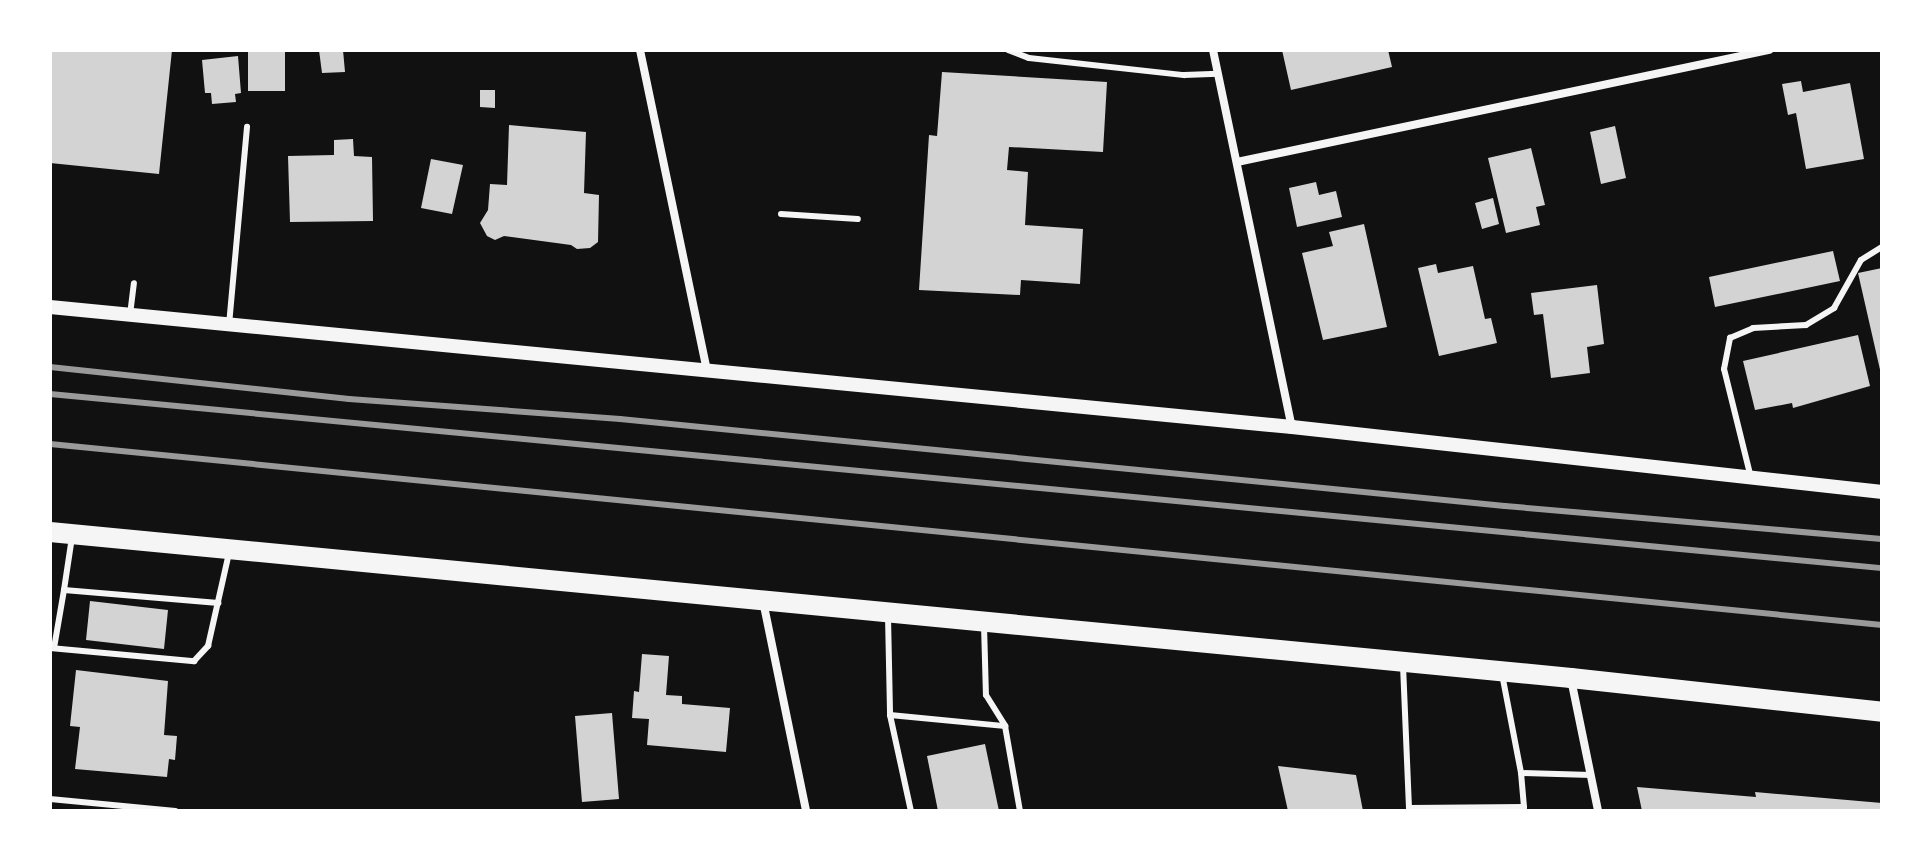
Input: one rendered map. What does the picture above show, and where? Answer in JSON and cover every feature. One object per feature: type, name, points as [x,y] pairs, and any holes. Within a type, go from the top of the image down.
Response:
[{"type":"main road","points":[[50,532],[1502,671],[1882,712]]},
{"type":"street","points":[[640,50],[707,371]]},
{"type":"street","points":[[1213,50],[1292,427]]},
{"type":"street","points":[[1237,162],[1769,50]]},
{"type":"street","points":[[50,307],[1292,427],[1882,492]]},
{"type":"street","points":[[763,600],[806,811]]},
{"type":"street","points":[[1571,678],[1598,811]]},
{"type":"lane","points":[[1008,50],[1029,58],[1184,75],[1218,74]]},
{"type":"lane","points":[[229,325],[247,127]]},
{"type":"lane","points":[[781,214],[858,219]]},
{"type":"lane","points":[[1751,478],[1724,369],[1730,338],[1753,328],[1806,325],[1834,308],[1861,260],[1882,247]]},
{"type":"lane","points":[[130,315],[134,283]]},
{"type":"lane","points":[[72,534],[52,648],[194,661],[208,646],[230,549]]},
{"type":"lane","points":[[64,590],[218,603]]},
{"type":"lane","points":[[888,612],[890,715],[911,811]]},
{"type":"lane","points":[[984,622],[986,695],[1005,726],[1020,811]]},
{"type":"lane","points":[[1403,662],[1409,808],[1524,809],[1521,773],[1502,671]]},
{"type":"lane","points":[[890,715],[1005,726]]},
{"type":"lane","points":[[1521,773],[1591,775]]},
{"type":"lane","points":[[50,799],[175,811]]},
{"type":"building","points":[[50,50],[172,50],[159,174],[50,163]]},
{"type":"building","points":[[248,50],[285,50],[285,91],[248,91]]},
{"type":"building","points":[[319,50],[343,50],[345,72],[322,73]]},
{"type":"building","points":[[1282,50],[1388,50],[1392,67],[1291,90]]},
{"type":"building","points":[[238,56],[241,93],[235,94],[236,102],[212,104],[211,93],[205,93],[202,60]]},
{"type":"building","points":[[942,72],[1107,82],[1103,152],[1009,147],[1007,170],[1028,172],[1025,225],[1083,229],[1080,284],[1021,280],[1020,295],[919,290],[929,135],[937,136]]},
{"type":"building","points":[[1801,81],[1803,92],[1850,83],[1864,159],[1806,169],[1796,113],[1788,115],[1782,84]]},
{"type":"building","points":[[480,90],[495,90],[495,108],[480,107]]},
{"type":"building","points":[[509,125],[586,132],[584,193],[599,195],[598,242],[590,248],[577,249],[571,245],[504,236],[495,240],[487,236],[480,223],[488,210],[490,184],[507,185]]},
{"type":"building","points":[[1615,126],[1626,178],[1601,184],[1590,132]]},
{"type":"building","points":[[353,139],[354,156],[372,157],[373,221],[290,222],[288,156],[334,155],[334,140]]},
{"type":"building","points":[[1531,148],[1545,205],[1536,207],[1540,225],[1506,233],[1488,158]]},
{"type":"building","points":[[431,159],[463,165],[452,214],[421,208]]},
{"type":"building","points":[[1316,182],[1319,195],[1336,191],[1342,217],[1297,227],[1289,188]]},
{"type":"building","points":[[1493,198],[1499,224],[1482,229],[1475,203]]},
{"type":"building","points":[[1364,224],[1387,327],[1323,340],[1302,253],[1333,246],[1329,232]]},
{"type":"building","points":[[1833,251],[1840,281],[1715,307],[1709,277]]},
{"type":"building","points":[[1436,264],[1438,273],[1473,266],[1485,319],[1491,318],[1497,343],[1439,356],[1418,268]]},
{"type":"building","points":[[1882,268],[1882,374],[1881,374],[1858,273]]},
{"type":"building","points":[[1597,285],[1604,344],[1587,347],[1590,373],[1551,378],[1543,314],[1534,315],[1531,293]]},
{"type":"building","points":[[1858,335],[1870,386],[1793,408],[1792,403],[1755,410],[1743,361]]},
{"type":"building","points":[[90,601],[168,610],[164,649],[86,640]]},
{"type":"building","points":[[642,654],[669,656],[666,695],[682,696],[682,704],[730,708],[726,752],[647,745],[649,719],[632,718],[634,691],[639,692]]},
{"type":"building","points":[[76,670],[168,681],[164,735],[177,736],[175,760],[169,759],[167,777],[75,769],[80,727],[70,726]]},
{"type":"building","points":[[612,713],[619,799],[582,802],[575,716]]},
{"type":"building","points":[[985,744],[999,811],[938,811],[927,756]]},
{"type":"building","points":[[1278,766],[1356,775],[1363,811],[1288,811]]},
{"type":"building","points":[[1637,787],[1756,797],[1755,792],[1882,803],[1882,811],[1642,811]]},
{"type":"railway","points":[[50,367],[349,399],[620,419],[1505,506],[1882,539]]},
{"type":"railway","points":[[50,394],[1882,568]]},
{"type":"railway","points":[[50,444],[1882,625]]}]
